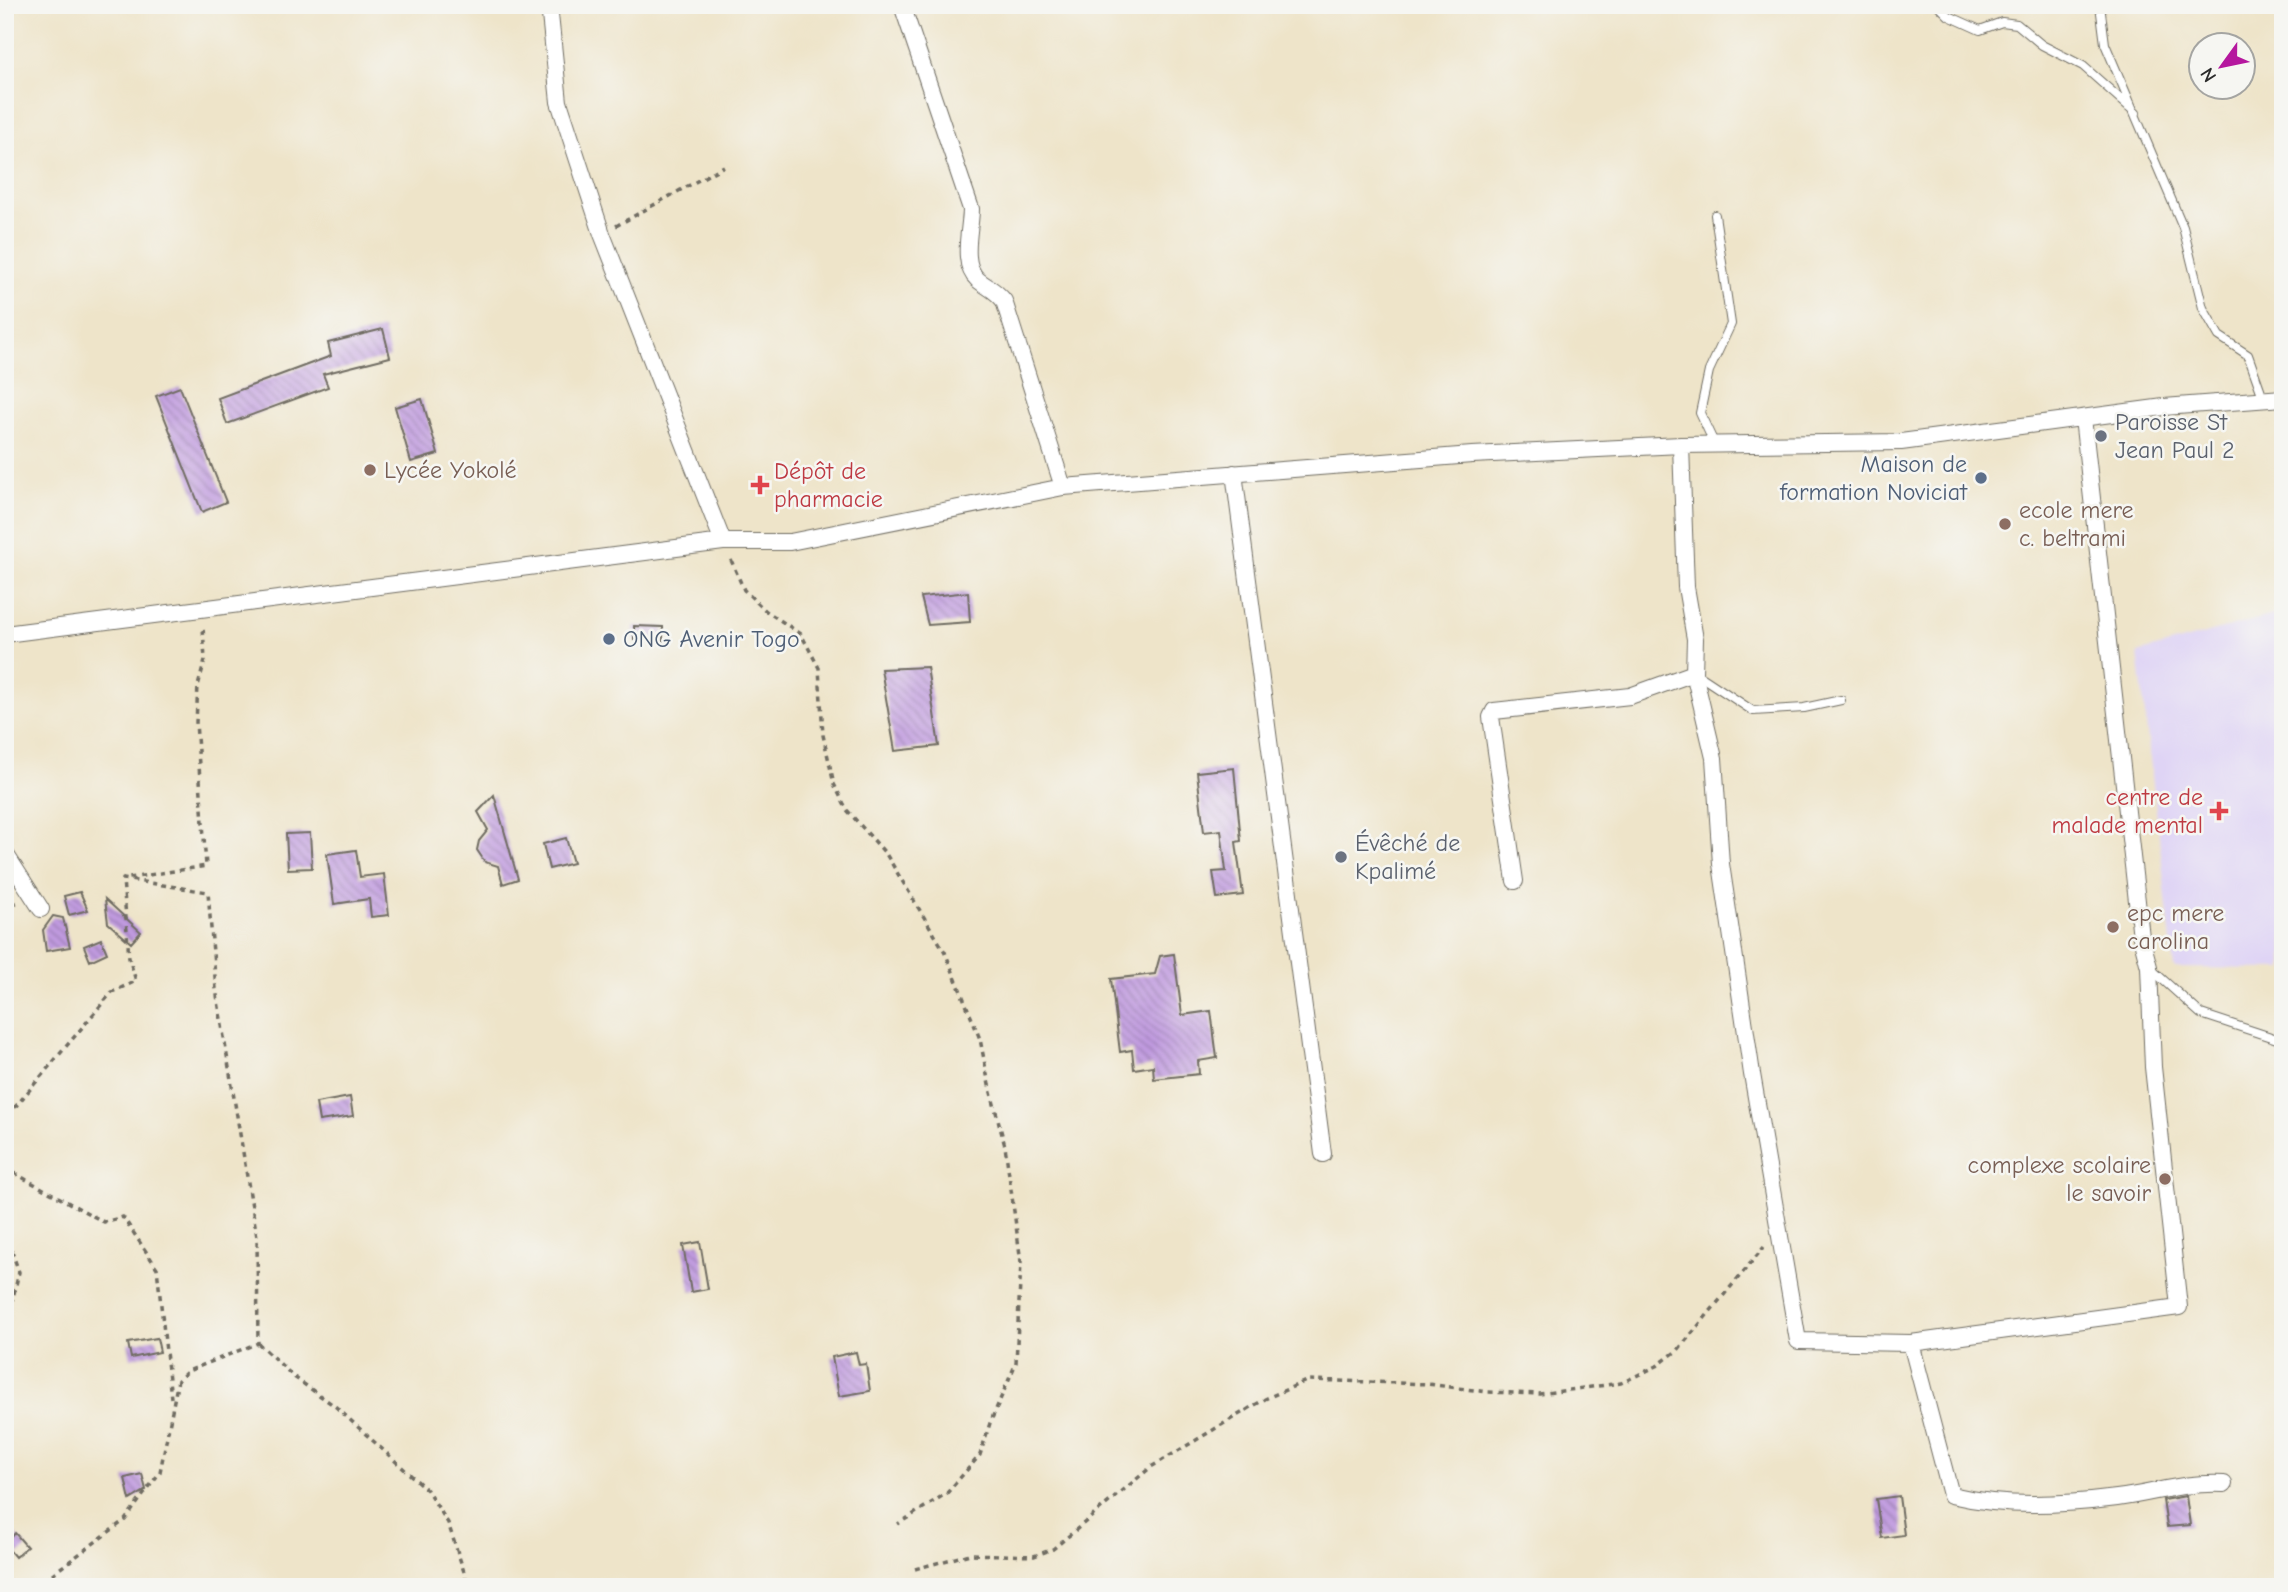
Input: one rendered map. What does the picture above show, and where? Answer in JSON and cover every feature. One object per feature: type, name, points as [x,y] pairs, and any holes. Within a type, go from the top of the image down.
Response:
[{"type":"street","points":[[549,5],[559,102],[602,234],[723,542]]},
{"type":"street","points":[[904,6],[971,209],[968,251],[972,272],[995,289],[1004,301],[1063,487]]},
{"type":"street","points":[[5,634],[202,611],[723,542],[790,542],[1063,487],[1472,455],[1681,445],[1901,442],[2082,418],[2283,398]]},
{"type":"street","points":[[1681,445],[1686,587],[1695,639],[1694,673],[1714,758],[1724,891],[1798,1341],[1911,1343],[2179,1307],[2153,1067],[2149,967],[2141,937],[2082,418]]},
{"type":"street","points":[[1234,473],[1323,1154]]},
{"type":"street","points":[[1515,881],[1491,717],[1494,711],[1500,708],[1630,696],[1694,673]]},
{"type":"street","points":[[5,853],[41,909]]},
{"type":"street","points":[[1911,1343],[1951,1495],[1977,1502],[2035,1505],[2119,1498],[2189,1482],[2224,1483]]},
{"type":"lane","points":[[1938,5],[1950,16],[1980,30],[2001,22],[2017,24],[2042,46],[2083,66],[2138,115]]},
{"type":"lane","points":[[2100,5],[2105,44],[2138,115],[2183,227],[2203,308],[2219,336],[2248,355],[2264,400]]},
{"type":"lane","points":[[1714,215],[1731,324],[1709,371],[1700,413],[1715,445]]},
{"type":"lane","points":[[1694,673],[1753,711],[1804,708],[1841,700]]},
{"type":"lane","points":[[2149,967],[2201,1014],[2283,1041]]},
{"type":"path","points":[[602,234],[724,166]]},
{"type":"path","points":[[723,542],[744,590],[766,611],[801,634],[819,668],[823,735],[834,784],[847,810],[886,854],[945,952],[980,1039],[1005,1146],[1021,1262],[1016,1363],[990,1423],[980,1455],[947,1493],[898,1524]]},
{"type":"path","points":[[123,879],[206,866],[196,760],[198,686],[205,660],[202,611]]},
{"type":"path","points":[[5,1112],[16,1106],[112,992],[136,981],[129,958],[123,879]]},
{"type":"path","points":[[123,879],[208,892],[216,989],[257,1237],[258,1342],[293,1377],[335,1407],[427,1490],[448,1523],[469,1587]]},
{"type":"path","points":[[5,1168],[104,1222],[124,1217],[158,1268],[172,1400]]},
{"type":"path","points":[[5,1189],[14,1173]]},
{"type":"path","points":[[5,1232],[19,1272],[5,1332]]},
{"type":"path","points":[[915,1569],[970,1554],[1034,1556],[1053,1549],[1151,1467],[1265,1399],[1308,1380],[1428,1384],[1488,1392],[1539,1394],[1621,1383],[1657,1366],[1678,1350],[1764,1247],[1765,1235]]},
{"type":"path","points":[[5,1586],[25,1586],[43,1581],[125,1520],[160,1472],[178,1380],[188,1371],[258,1342]]},
{"type":"shaded area","name":"centre de malade mental","points":[[2283,612],[2283,969],[2174,968],[2138,653]]},
{"type":"building","points":[[383,329],[390,357],[323,374],[328,387],[227,424],[218,398],[331,356],[328,343]]},
{"type":"building","points":[[180,387],[226,502],[202,512],[156,396]]},
{"type":"building","points":[[422,399],[438,454],[411,462],[395,407]]},
{"type":"building","points":[[968,592],[970,622],[928,625],[921,597]]},
{"type":"building","points":[[634,626],[663,627],[663,642],[634,640]]},
{"type":"building","points":[[927,667],[939,746],[895,751],[881,669]]},
{"type":"building","points":[[1234,768],[1241,841],[1236,842],[1243,895],[1217,898],[1213,872],[1226,871],[1221,830],[1204,832],[1197,772]]},
{"type":"building","points":[[494,795],[518,879],[503,884],[498,866],[485,862],[477,850],[479,841],[488,830],[478,812]]},
{"type":"building","points":[[310,833],[312,868],[288,869],[286,834]]},
{"type":"building","points":[[566,838],[573,863],[549,869],[543,844]]},
{"type":"building","points":[[356,850],[360,877],[384,874],[389,915],[371,917],[369,899],[334,904],[327,854]]},
{"type":"building","points":[[80,892],[88,910],[69,915],[64,896]]},
{"type":"building","points":[[105,899],[141,932],[131,943],[108,923]]},
{"type":"building","points":[[53,916],[63,918],[70,947],[46,951],[43,930]]},
{"type":"building","points":[[101,939],[107,953],[90,961],[84,946]]},
{"type":"building","points":[[1174,954],[1182,1015],[1211,1011],[1217,1058],[1198,1061],[1199,1074],[1154,1079],[1153,1066],[1134,1069],[1132,1050],[1120,1052],[1111,979],[1155,974],[1160,956]]},
{"type":"building","points":[[350,1097],[353,1116],[319,1121],[316,1103]]},
{"type":"building","points":[[700,1242],[708,1289],[691,1292],[683,1245]]},
{"type":"building","points":[[157,1338],[160,1352],[131,1358],[128,1343]]},
{"type":"building","points":[[856,1352],[859,1365],[866,1364],[870,1391],[839,1396],[832,1357]]},
{"type":"building","points":[[142,1474],[146,1490],[130,1500],[125,1478]]},
{"type":"building","points":[[1899,1496],[1904,1535],[1882,1538],[1876,1499]]},
{"type":"building","points":[[2186,1496],[2190,1525],[2167,1527],[2163,1500]]},
{"type":"building","points":[[15,1533],[27,1547],[15,1557],[5,1545]]},
{"type":"place","name":"Paroisse St Jean Paul 2","points":[[2101,436]]},
{"type":"place","name":"Lycée Yokolé","points":[[370,470]]},
{"type":"place","name":"Maison de formation Noviciat","points":[[1981,478]]},
{"type":"place","name":"Dépôt de pharmacie","points":[[760,485]]},
{"type":"place","name":"ecole mere c. beltrami","points":[[2005,524]]},
{"type":"place","name":"ONG Avenir Togo","points":[[609,639]]},
{"type":"place","name":"centre de malade mental","points":[[2219,811]]},
{"type":"place","name":"Évêché de Kpalimé","points":[[1341,857]]},
{"type":"place","name":"epc mere carolina","points":[[2113,927]]},
{"type":"place","name":"complexe scolaire le savoir","points":[[2165,1179]]}]
